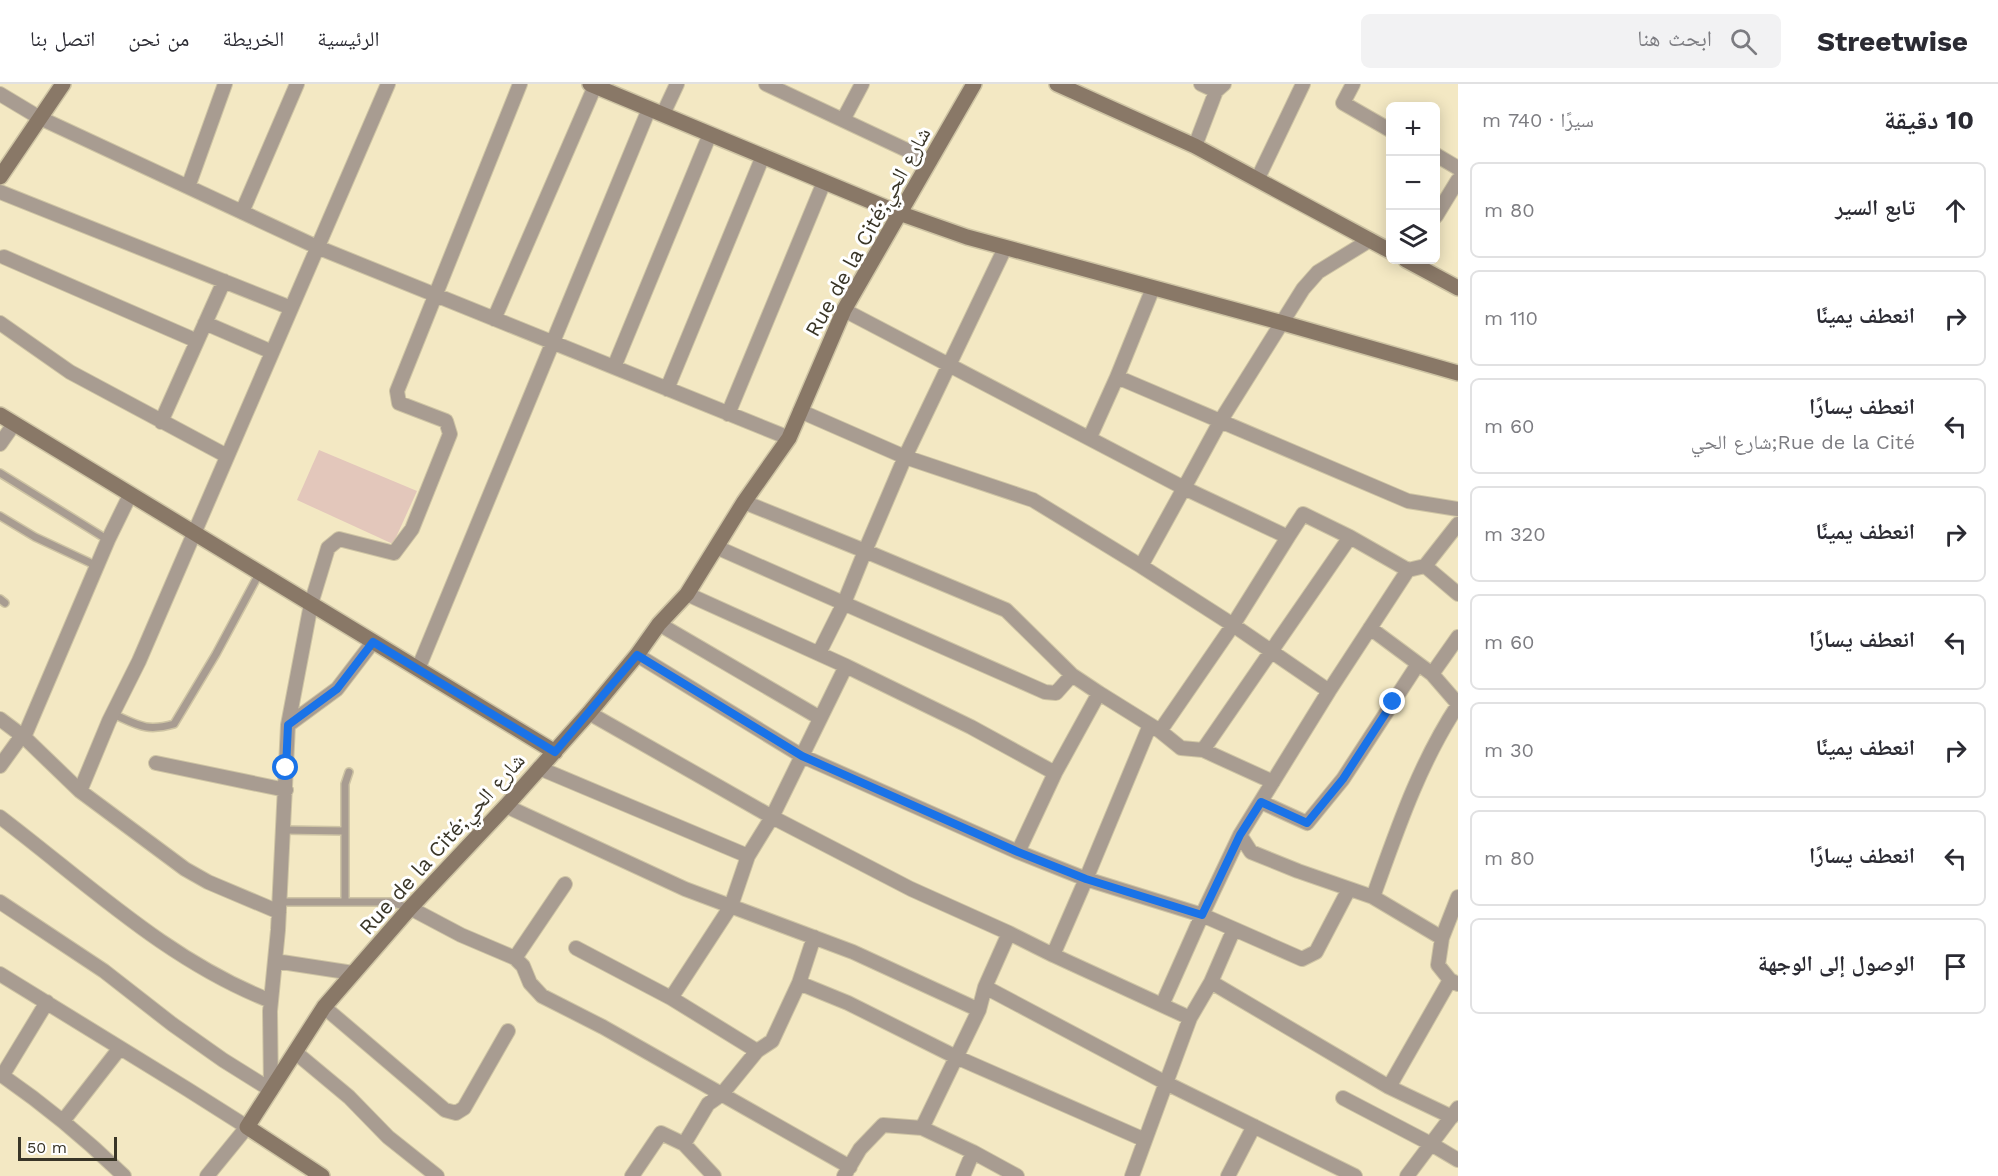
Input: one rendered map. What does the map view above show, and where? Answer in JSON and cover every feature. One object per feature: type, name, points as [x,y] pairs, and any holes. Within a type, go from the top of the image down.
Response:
[{"type":"street","points":[[0,177],[63,84]]},
{"type":"street","points":[[188,187],[225,84]]},
{"type":"street","points":[[242,212],[297,84]]},
{"type":"street","points":[[80,791],[139,661],[388,84]]},
{"type":"street","points":[[271,1090],[271,1001],[284,830],[288,725],[310,604],[328,548],[339,539],[394,553],[412,529],[450,434],[446,421],[399,403],[397,391],[520,84]]},
{"type":"street","points":[[418,669],[554,344],[656,112],[677,84]]},
{"type":"street","points":[[766,84],[930,161]]},
{"type":"street","points":[[843,120],[862,84]]},
{"type":"street","name":"Rue de la Cité;شارع الحي","points":[[247,1128],[324,1007],[410,908],[590,713],[659,624],[687,594],[744,502],[789,438],[844,310],[974,84]]},
{"type":"street","points":[[1057,84],[1195,146],[1386,249]]},
{"type":"street","points":[[1195,146],[1220,87],[1201,84]]},
{"type":"street","points":[[1257,178],[1303,84]]},
{"type":"street","points":[[1353,84],[1343,103],[1386,128]]},
{"type":"street","points":[[494,319],[593,85],[899,213],[967,237],[1458,373]]},
{"type":"street","points":[[0,94],[40,118],[317,248],[789,438]]},
{"type":"street","points":[[614,368],[710,134]]},
{"type":"street","points":[[667,389],[763,156]]},
{"type":"street","points":[[1440,158],[1458,168]]},
{"type":"street","points":[[1440,210],[1458,180]]},
{"type":"street","points":[[728,414],[824,182]]},
{"type":"street","points":[[0,192],[291,308]]},
{"type":"street","points":[[1142,566],[1221,420],[1303,290],[1318,272],[1370,240]]},
{"type":"street","points":[[819,653],[844,603],[905,457],[1005,248]]},
{"type":"street","points":[[4,257],[197,341]]},
{"type":"street","points":[[1414,264],[1458,288]]},
{"type":"street","points":[[161,422],[224,281]]},
{"type":"street","points":[[1090,437],[1153,288]]},
{"type":"street","points":[[844,310],[1184,488],[1288,537]]},
{"type":"street","points":[[0,323],[70,372],[227,456]]},
{"type":"street","points":[[205,323],[272,352]]},
{"type":"street","points":[[1117,377],[1408,501],[1458,509]]},
{"type":"street","points":[[801,411],[905,457],[1033,500],[1233,624],[1329,692]]},
{"type":"street","points":[[0,416],[555,752]]},
{"type":"street","points":[[0,444],[14,424]]},
{"type":"street","points":[[0,766],[18,741],[24,737],[108,540],[130,495]]},
{"type":"street","points":[[744,502],[1006,610],[1072,675],[1155,728],[1181,748],[1203,750],[1273,782]]},
{"type":"street","points":[[1053,955],[1155,728],[1233,624],[1303,514],[1350,537],[1408,570],[1425,566],[1458,524]]},
{"type":"street","points":[[1203,750],[1350,537]]},
{"type":"street","points":[[716,546],[1045,692],[1056,693],[1072,675]]},
{"type":"street","points":[[1425,566],[1458,594]]},
{"type":"street","points":[[1162,1005],[1240,835],[1408,570]]},
{"type":"street","points":[[687,594],[846,666],[971,727],[1054,773]]},
{"type":"street","points":[[659,624],[820,718]]},
{"type":"street","points":[[1370,628],[1432,674],[1458,704],[1437,738],[1400,822],[1373,897]]},
{"type":"street","points":[[1432,674],[1458,637]]},
{"type":"street","points":[[288,725],[337,689],[373,642]]},
{"type":"street","points":[[637,655],[802,756],[1018,852],[1086,879],[1202,915],[1302,959],[1316,952],[1349,889]]},
{"type":"street","points":[[1261,802],[1307,823],[1343,779],[1418,664]]},
{"type":"street","points":[[671,998],[731,906],[748,856],[772,817],[846,666]]},
{"type":"street","points":[[1018,852],[1054,773],[1099,693]]},
{"type":"street","points":[[590,713],[772,817],[911,889],[1190,1018]]},
{"type":"street","points":[[0,719],[24,737],[80,791],[185,869],[208,882],[279,907]]},
{"type":"street","points":[[156,763],[286,790]]},
{"type":"street","points":[[538,768],[748,856]]},
{"type":"street","points":[[506,806],[685,889],[853,952],[979,1010]]},
{"type":"street","points":[[0,817],[118,910],[180,954],[242,990],[271,1001]]},
{"type":"street","points":[[1240,835],[1251,852],[1373,897],[1442,938]]},
{"type":"street","points":[[515,958],[565,884]]},
{"type":"street","points":[[1389,1087],[1454,982],[1438,965],[1442,938],[1458,897]]},
{"type":"street","points":[[0,902],[104,971],[172,1024],[271,1090]]},
{"type":"street","points":[[410,908],[461,935],[515,958],[523,966],[530,983],[542,996],[603,1027],[722,1094],[847,1172],[860,1149],[883,1125],[922,1128],[1017,1176]]},
{"type":"street","points":[[1132,1176],[1190,1018],[1211,982],[1234,929]]},
{"type":"street","points":[[922,1128],[979,1010],[985,987],[1009,933]]},
{"type":"street","points":[[684,1144],[708,1104],[722,1094],[757,1051],[772,1041],[799,984],[814,937]]},
{"type":"street","points":[[576,948],[671,998],[757,1051]]},
{"type":"street","points":[[275,961],[353,973]]},
{"type":"street","points":[[0,974],[322,1176]]},
{"type":"street","points":[[1211,982],[1389,1087],[1455,1112],[1407,1176]]},
{"type":"street","points":[[799,984],[848,1003],[956,1057],[1145,1140]]},
{"type":"street","points":[[985,987],[1166,1083],[1355,1176]]},
{"type":"street","points":[[47,1002],[1,1075],[63,1120],[96,1148],[121,1175]]},
{"type":"street","points":[[324,1007],[445,1110],[456,1113],[464,1108],[508,1031]]},
{"type":"street","points":[[63,1120],[120,1048]]},
{"type":"street","points":[[295,1052],[349,1097],[388,1137],[437,1176]]},
{"type":"street","points":[[1343,1098],[1431,1144],[1458,1161]]},
{"type":"street","points":[[1228,1176],[1254,1126]]},
{"type":"street","points":[[207,1176],[247,1128]]},
{"type":"street","points":[[632,1176],[661,1134],[684,1144],[714,1176]]},
{"type":"street","points":[[963,1176],[973,1152]]},
{"type":"lane","points":[[0,473],[108,540]]},
{"type":"lane","points":[[0,516],[35,537],[97,566]]},
{"type":"lane","points":[[113,714],[142,727],[156,729],[174,724],[192,696],[259,574]]},
{"type":"lane","points":[[345,902],[345,784],[349,772]]},
{"type":"lane","points":[[284,830],[345,831]]},
{"type":"lane","points":[[279,907],[345,902],[390,902],[410,908]]},
{"type":"shaded area","points":[[319,450],[417,491],[393,544],[297,500]]},
{"type":"route","points":[[286,768],[288,725],[337,689],[373,642],[555,752],[637,655],[802,756],[1018,852],[1086,879],[1202,915],[1240,835],[1261,802],[1307,823],[1343,779],[1393,702]]}]
